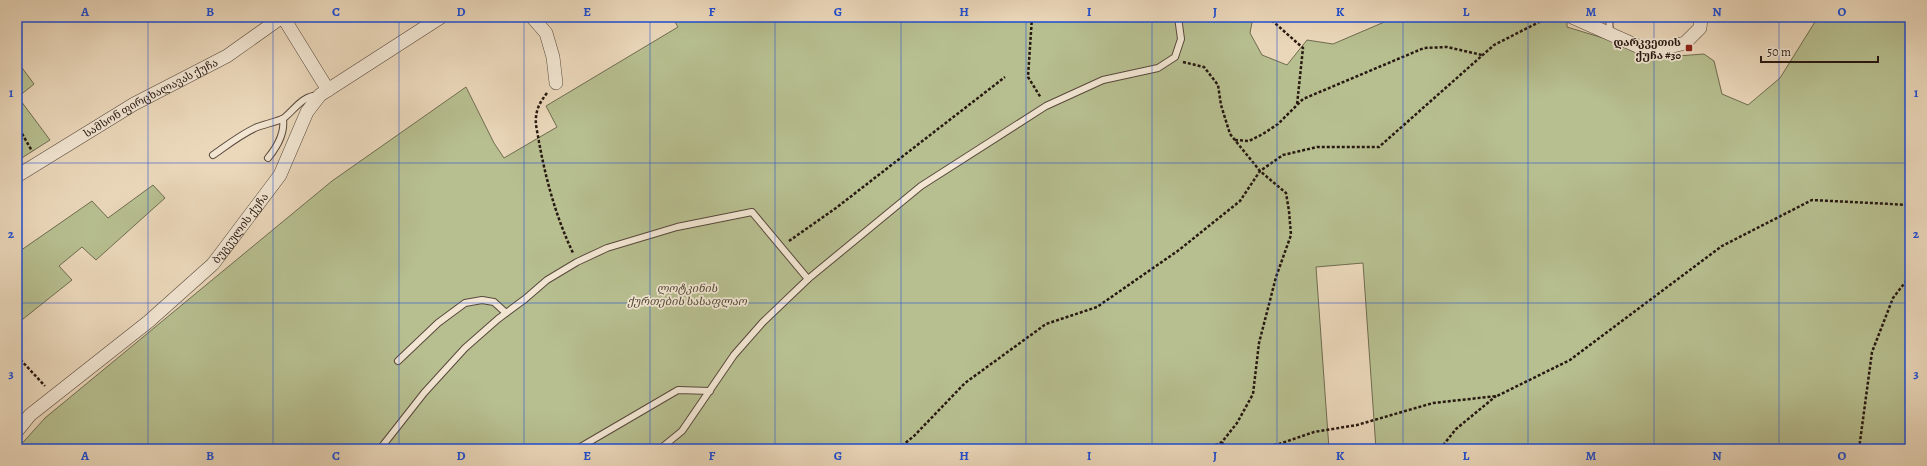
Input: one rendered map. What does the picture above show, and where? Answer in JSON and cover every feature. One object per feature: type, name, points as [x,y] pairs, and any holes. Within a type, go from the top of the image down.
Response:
[{"type":"street","points":[[282,17],[324,93],[441,17]]},
{"type":"street","name":"სამსონ ფირცხალავას ქუჩა","points":[[17,176],[134,104],[227,56],[282,17]]},
{"type":"street","points":[[532,17],[546,34],[553,58],[556,83]]},
{"type":"street","points":[[1572,17],[1644,49],[1665,48],[1685,43],[1700,23]]},
{"type":"street","name":"ბუგეულის ქუჩა","points":[[17,431],[30,415],[55,397],[148,322],[213,264],[280,175],[307,112],[324,93]]},
{"type":"lane","points":[[660,449],[682,430],[734,355],[763,322],[808,279],[921,186],[1046,106],[1103,80],[1158,68],[1175,57],[1181,39],[1178,17]]},
{"type":"lane","points":[[1609,17],[1610,34]]},
{"type":"lane","points":[[213,155],[253,129],[269,122],[283,119],[303,100],[311,96],[324,93]]},
{"type":"lane","points":[[268,158],[282,133],[283,119]]},
{"type":"lane","points":[[380,449],[424,393],[465,348],[547,280],[577,262],[607,248],[678,227],[752,212],[808,279]]},
{"type":"lane","points":[[398,361],[438,324],[465,303],[482,300],[494,302],[506,313]]},
{"type":"lane","points":[[577,449],[678,390],[710,391]]},
{"type":"path","points":[[1032,17],[1028,77],[1046,106]]},
{"type":"path","points":[[1268,17],[1303,48],[1297,105]]},
{"type":"path","points":[[898,449],[914,436],[965,384],[1046,324],[1097,306],[1179,250],[1240,201],[1260,171],[1283,155],[1317,147],[1379,147],[1494,45],[1548,17]]},
{"type":"path","points":[[1235,140],[1249,141],[1263,134],[1278,124],[1303,99],[1424,48],[1447,47],[1482,56]]},
{"type":"path","points":[[1167,62],[1181,62],[1204,67],[1218,85],[1221,105],[1230,134],[1260,171],[1286,193],[1289,211],[1291,235],[1276,277],[1259,343],[1253,394],[1237,423],[1222,442],[1206,449]]},
{"type":"path","points":[[781,247],[836,208],[1005,76]]},
{"type":"path","points":[[556,83],[539,103],[536,118],[542,155],[553,204],[561,228],[577,262]]},
{"type":"path","points":[[17,125],[38,162]]},
{"type":"path","points":[[1440,449],[1456,429],[1497,396],[1570,360],[1722,246],[1812,200],[1910,205]]},
{"type":"path","points":[[1858,449],[1872,352],[1893,298],[1910,276]]},
{"type":"path","points":[[17,356],[55,397]]},
{"type":"path","points":[[1254,449],[1279,444],[1314,432],[1357,425],[1433,403],[1497,396]]},
{"type":"path","points":[[1222,442],[1225,449]]},
{"type":"green space","name":"ლოტკინის ქურთების სასაფლაო","points":[[672,17],[1253,17],[1250,33],[1262,55],[1287,65],[1307,40],[1333,44],[1396,17],[1567,17],[1567,27],[1665,57],[1704,54],[1714,61],[1722,94],[1748,105],[1780,78],[1818,17],[1910,17],[1910,449],[1376,449],[1363,263],[1316,267],[1329,449],[17,449],[45,418],[332,181],[466,87],[494,143],[504,158],[557,127],[546,106],[678,27]]},
{"type":"green space","points":[[17,61],[34,84],[18,97],[50,140],[17,161]]},
{"type":"green space","points":[[153,185],[165,198],[96,260],[82,247],[59,266],[72,280],[18,323],[17,253],[92,201],[108,218]]},
{"type":"place","name":"დარკვეთის ქუჩა #30","points":[[1689,48]]}]
